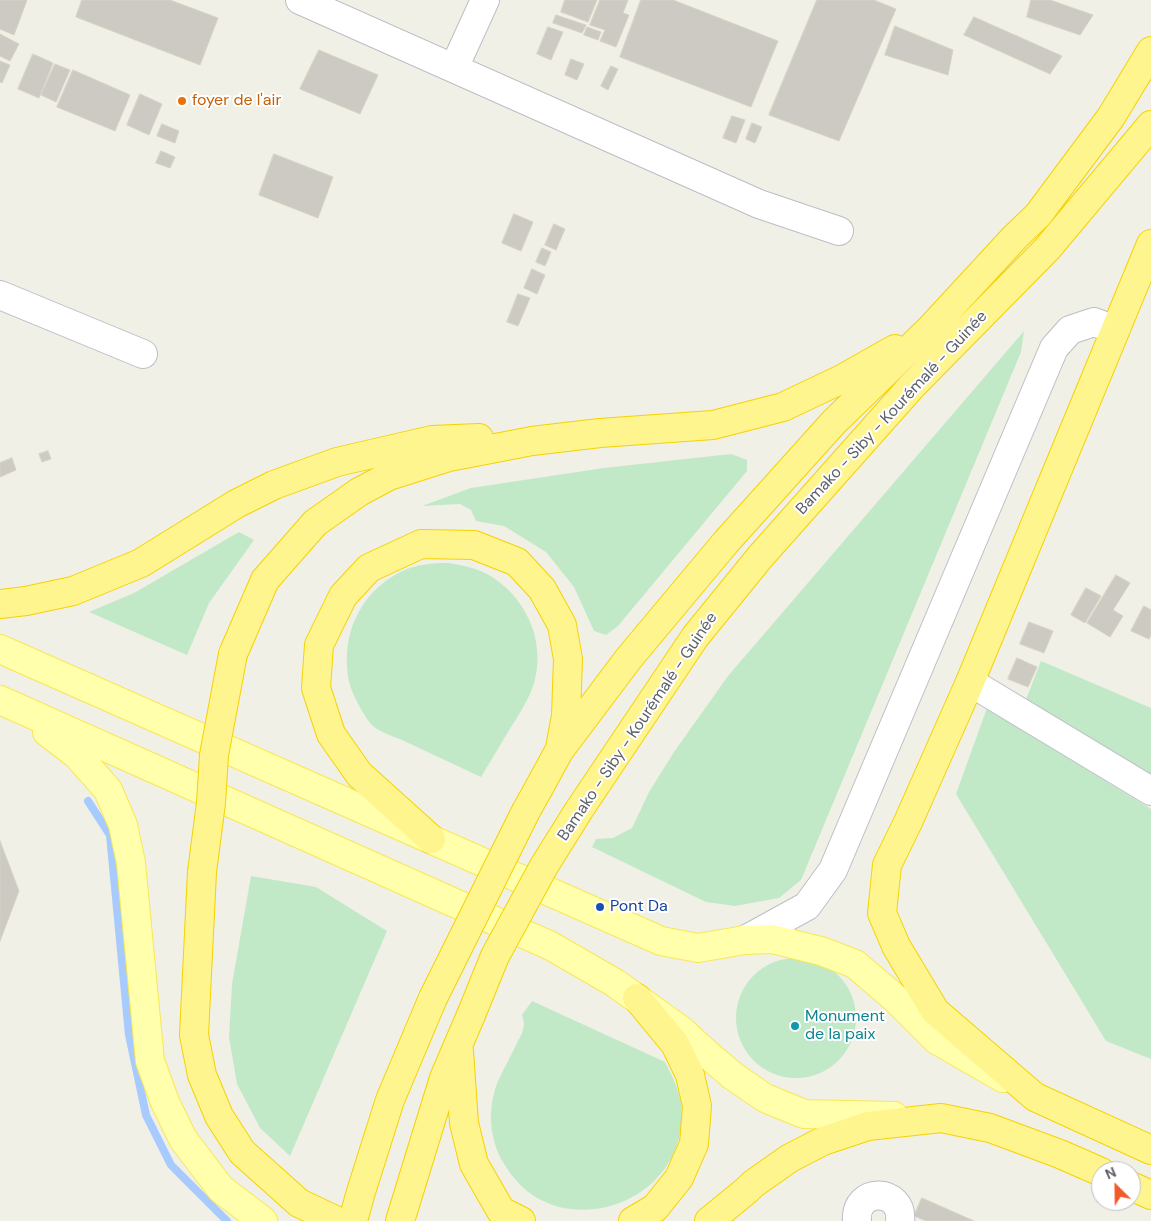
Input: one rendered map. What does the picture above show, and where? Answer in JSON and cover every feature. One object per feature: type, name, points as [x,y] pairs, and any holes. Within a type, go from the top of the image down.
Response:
[{"type":"highway","name":"Bamako - Siby - Kourémalé - Guinée","points":[[353,1221],[390,1100],[434,998],[515,834],[559,751],[630,658],[726,542],[834,422],[931,328],[1015,237],[1038,215],[1111,117],[1151,51]]},
{"type":"highway","name":"Bamako - Siby - Kourémalé - Guinée","points":[[401,1216],[444,1078],[495,956],[544,866],[579,810],[695,637],[760,557],[912,386],[1048,249],[1151,125]]},
{"type":"highway","points":[[1151,244],[970,682],[887,865],[882,913],[896,946],[935,1010],[1035,1096],[1151,1150]]},
{"type":"highway","points":[[336,1221],[299,1203],[242,1152],[219,1116],[202,1075],[194,1035],[202,872],[211,803],[214,755],[233,654],[266,580],[315,523],[351,497],[389,476],[441,460],[532,441],[600,433],[713,425],[782,407],[842,379],[931,328]]},
{"type":"highway","points":[[0,604],[26,601],[73,591],[141,563],[236,504],[274,485],[337,462],[432,440],[490,437],[532,441]]},
{"type":"highway","points":[[431,840],[359,774],[331,734],[316,688],[319,645],[343,596],[369,568],[421,544],[474,545],[517,562],[542,589],[562,625],[568,659],[566,716],[559,751]]},
{"type":"highway","points":[[633,1221],[655,1208],[679,1178],[694,1144],[697,1106],[690,1075],[675,1044],[636,998]]},
{"type":"highway","points":[[458,1043],[464,1123],[474,1164],[501,1211],[521,1221]]},
{"type":"highway","points":[[708,1221],[753,1184],[790,1158],[823,1141],[868,1126],[941,1118],[990,1128],[1091,1168]]},
{"type":"main road","points":[[0,650],[661,941],[698,948],[745,940],[772,939],[821,951],[855,964],[896,999],[937,1040],[1035,1096]]},
{"type":"main road","points":[[5,702],[551,946],[615,983],[682,1031],[733,1076],[765,1098],[804,1114],[941,1118]]},
{"type":"main road","points":[[5,702],[77,755],[108,790],[123,825],[131,863],[150,1061],[162,1094],[183,1139],[221,1189],[263,1221]]},
{"type":"street","points":[[300,0],[759,204],[839,231]]},
{"type":"street","points":[[454,68],[485,0]]},
{"type":"street","points":[[0,295],[143,354]]},
{"type":"street","points":[[745,940],[807,906],[833,870],[1054,348],[1070,330],[1094,322],[1115,330]]},
{"type":"street","points":[[970,682],[1151,791]]},
{"type":"street","points":[[723,1221],[730,1209],[748,1190]]},
{"type":"street","points":[[857,1221],[858,1209],[862,1202],[876,1195],[884,1195],[894,1201],[899,1207],[900,1221]]},
{"type":"green space","points":[[1024,331],[1021,352],[801,880],[779,898],[735,906],[706,902],[592,847],[596,839],[613,838],[632,828],[649,792],[674,752],[728,676]]},
{"type":"green space","points":[[731,454],[747,460],[747,471],[618,626],[606,635],[594,631],[574,587],[546,552],[504,526],[476,521],[471,510],[460,504],[422,506],[471,488],[604,468]]},
{"type":"green space","points":[[239,532],[254,540],[209,603],[187,655],[89,612],[134,593]]},
{"type":"green space","points":[[448,563],[485,573],[511,593],[529,619],[537,650],[537,667],[530,695],[481,777],[377,729],[364,714],[354,695],[350,685],[347,666],[351,631],[358,614],[379,587],[393,576],[410,568]]},
{"type":"green space","points":[[1041,661],[1151,708],[1151,778],[1025,702]]},
{"type":"green space","points":[[987,708],[1151,809],[1151,1059],[1106,1041],[956,794]]},
{"type":"green space","points":[[251,876],[316,887],[387,931],[290,1156],[260,1128],[237,1084],[229,1037],[232,984]]},
{"type":"green space","points":[[796,958],[819,962],[839,975],[852,995],[856,1018],[852,1041],[839,1061],[819,1074],[796,1078],[773,1074],[753,1061],[740,1041],[736,1018],[740,995],[753,975],[773,962]]},
{"type":"green space","points":[[532,1001],[665,1062],[677,1088],[682,1116],[679,1139],[671,1159],[659,1176],[643,1190],[624,1201],[604,1208],[582,1210],[553,1205],[524,1189],[501,1159],[494,1142],[491,1108],[498,1081],[523,1032],[522,1015]]},
{"type":"building","points":[[0,0],[27,0],[14,35],[0,29]]},
{"type":"building","points":[[82,0],[170,0],[218,18],[200,65],[76,17]]},
{"type":"building","points":[[565,0],[597,0],[588,22],[561,12]]},
{"type":"building","points":[[600,0],[628,0],[623,13],[629,15],[616,47],[600,41],[605,30],[590,25]]},
{"type":"building","points":[[641,0],[673,0],[778,41],[751,107],[620,57]]},
{"type":"building","points":[[817,0],[874,0],[896,9],[839,141],[769,115]]},
{"type":"building","points":[[1031,0],[1050,0],[1093,15],[1080,35],[1027,17]]},
{"type":"building","points":[[556,15],[586,25],[582,33],[553,23]]},
{"type":"building","points":[[974,17],[1062,56],[1050,74],[964,35]]},
{"type":"building","points":[[895,26],[953,50],[948,75],[885,55]]},
{"type":"building","points":[[548,27],[563,32],[551,60],[537,54]]},
{"type":"building","points":[[587,27],[601,32],[598,40],[584,35]]},
{"type":"building","points":[[0,34],[19,44],[10,61],[0,56]]},
{"type":"building","points":[[319,50],[378,75],[360,114],[300,89]]},
{"type":"building","points":[[33,54],[53,63],[39,98],[18,89]]},
{"type":"building","points":[[571,59],[584,64],[577,80],[565,75]]},
{"type":"building","points":[[0,61],[10,65],[2,83],[0,82]]},
{"type":"building","points":[[55,64],[70,70],[56,102],[41,95]]},
{"type":"building","points":[[611,66],[618,69],[608,90],[601,86]]},
{"type":"building","points":[[73,70],[130,95],[115,131],[57,107]]},
{"type":"building","points":[[140,94],[162,104],[149,135],[127,125]]},
{"type":"building","points":[[732,116],[745,120],[736,143],[723,138]]},
{"type":"building","points":[[752,123],[762,127],[755,143],[746,139]]},
{"type":"building","points":[[162,124],[179,131],[175,143],[157,136]]},
{"type":"building","points":[[161,151],[175,157],[170,168],[156,163]]},
{"type":"building","points":[[274,154],[333,177],[318,218],[259,195]]},
{"type":"building","points":[[514,214],[533,222],[521,251],[502,243]]},
{"type":"building","points":[[554,224],[565,229],[556,250],[545,245]]},
{"type":"building","points":[[542,248],[551,252],[545,266],[536,262]]},
{"type":"building","points":[[532,269],[545,275],[537,294],[524,288]]},
{"type":"building","points":[[518,294],[530,298],[518,326],[507,322]]},
{"type":"building","points":[[48,451],[51,459],[42,462],[39,454]]},
{"type":"building","points":[[12,458],[16,470],[0,477],[0,463]]},
{"type":"building","points":[[1116,575],[1130,583],[1113,610],[1123,616],[1110,637],[1087,623]]},
{"type":"building","points":[[1086,588],[1101,596],[1085,623],[1071,615]]},
{"type":"building","points":[[1144,606],[1151,610],[1151,635],[1149,639],[1131,631]]},
{"type":"building","points":[[1029,622],[1053,631],[1044,653],[1020,644]]},
{"type":"building","points":[[1017,658],[1037,667],[1028,687],[1008,679]]},
{"type":"building","points":[[0,841],[19,891],[0,941]]},
{"type":"building","points":[[922,1198],[974,1221],[926,1221],[914,1216]]},
{"type":"waterway","points":[[88,801],[110,835],[129,1035],[146,1115],[171,1165],[227,1221]]},
{"type":"place","name":"foyer de l'air","points":[[182,101]]},
{"type":"place","name":"Pont Da","points":[[600,907]]},
{"type":"place","name":"Monument de la paix","points":[[795,1026]]}]
